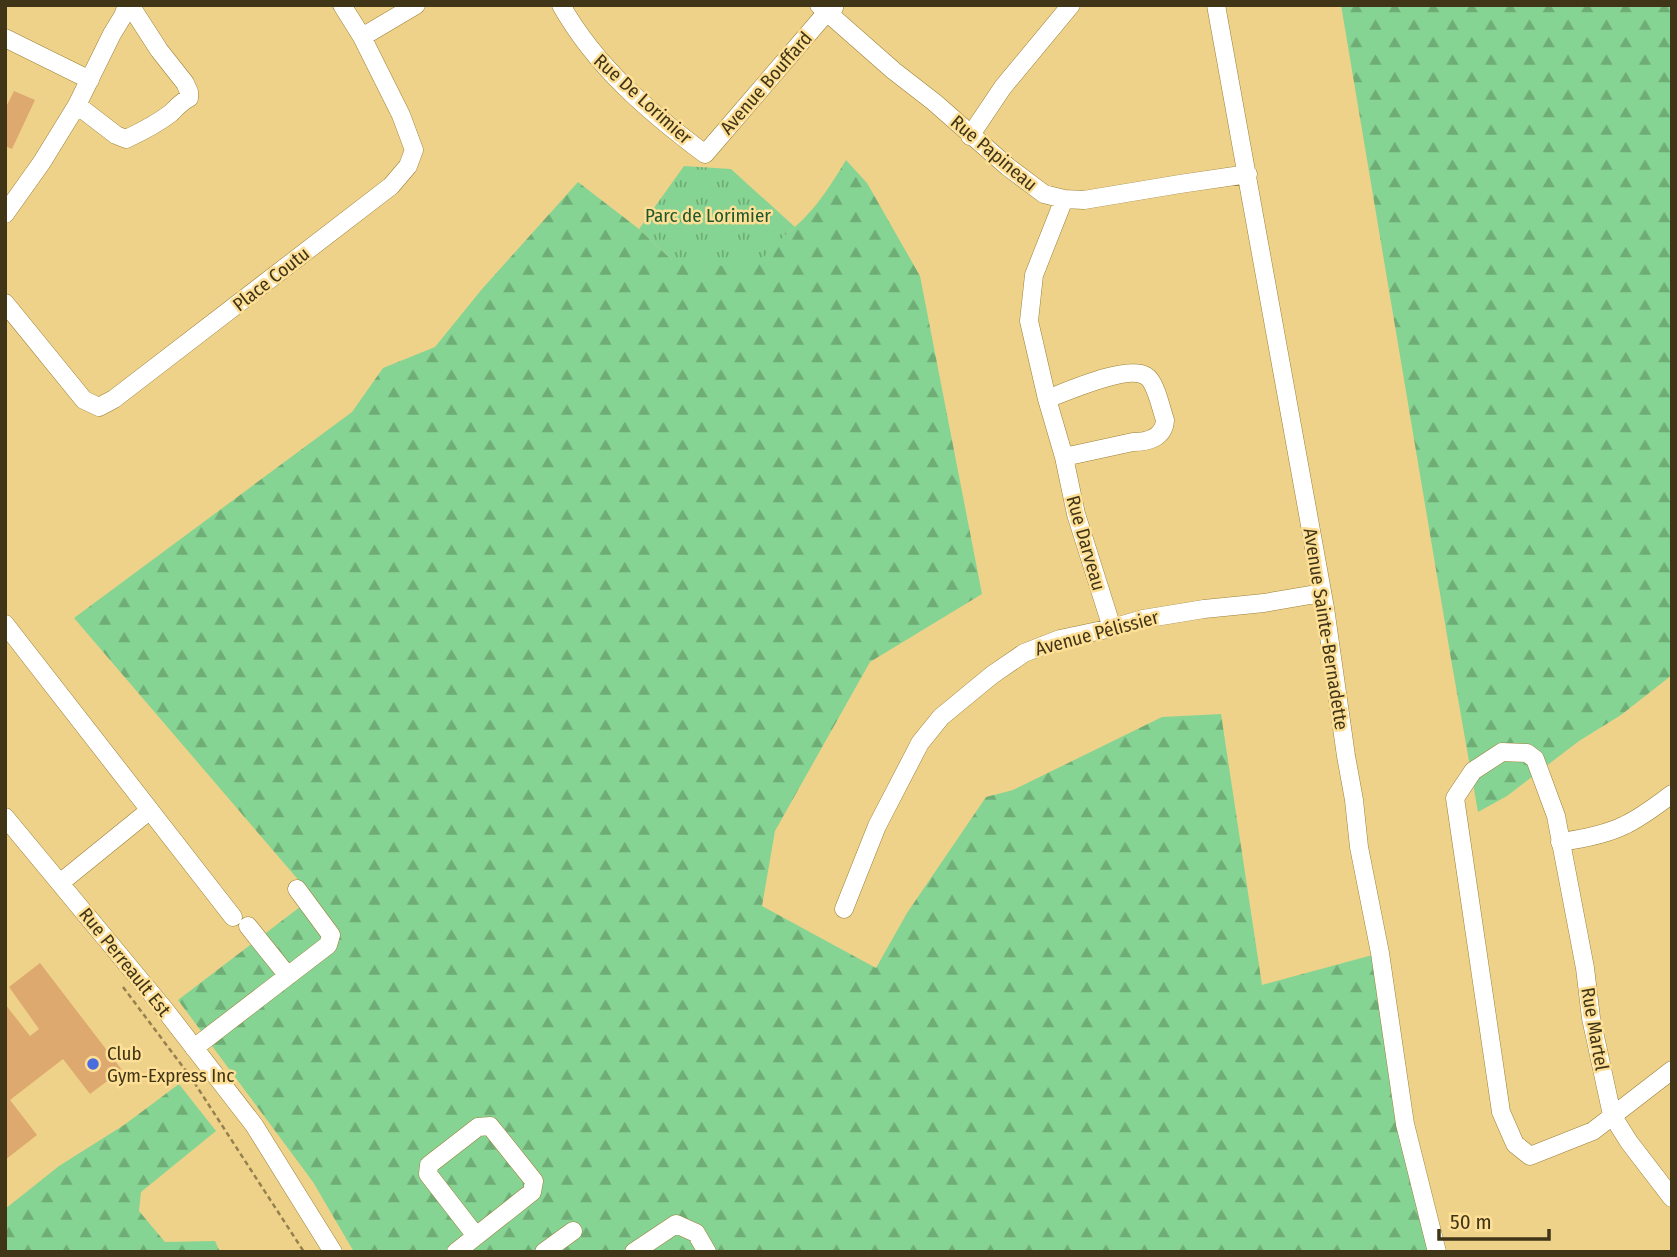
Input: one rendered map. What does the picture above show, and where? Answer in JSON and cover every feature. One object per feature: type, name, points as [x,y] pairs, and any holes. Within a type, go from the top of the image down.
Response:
[{"type":"street","points":[[5,214],[48,153],[77,105],[128,5]]},
{"type":"street","points":[[77,105],[116,135],[126,139],[170,114],[188,98],[189,92],[185,83],[128,5]]},
{"type":"street","name":"Place Coutu","points":[[5,303],[84,400],[99,407],[114,399],[391,186],[408,166],[414,150],[401,115],[362,37],[342,5]]},
{"type":"street","points":[[362,37],[416,5]]},
{"type":"street","name":"Rue De Lorimier","points":[[561,5],[590,50],[615,79],[705,155]]},
{"type":"street","points":[[970,136],[1003,87],[1071,5]]},
{"type":"street","name":"Avenue Sainte-Bernadette","points":[[1216,5],[1322,593],[1359,847],[1380,953],[1405,1124],[1437,1252]]},
{"type":"street","name":"Avenue Bouffard","points":[[705,155],[828,8]]},
{"type":"street","name":"Rue Papineau","points":[[828,8],[894,71],[1044,194],[1084,200],[1248,174]]},
{"type":"street","points":[[5,38],[90,80]]},
{"type":"street","name":"Rue Darveau","points":[[1064,199],[1034,275],[1029,321],[1076,514],[1112,628]]},
{"type":"street","points":[[1047,399],[1112,376],[1134,373],[1144,375],[1152,383],[1164,420],[1164,426],[1157,437],[1064,457]]},
{"type":"street","name":"Avenue Pélissier","points":[[844,909],[877,826],[920,743],[940,717],[1024,653],[1060,639],[1143,619],[1322,593]]},
{"type":"street","points":[[5,624],[150,810],[288,976]]},
{"type":"street","name":"Rue Martel","points":[[1612,1115],[1593,1131],[1530,1156],[1515,1144],[1501,1112],[1455,799],[1473,771],[1502,752],[1527,753],[1535,759],[1556,816],[1585,968],[1591,1018],[1612,1115],[1672,1198]]},
{"type":"street","points":[[1560,842],[1587,838],[1625,825],[1672,794]]},
{"type":"street","points":[[60,883],[150,810]]},
{"type":"street","name":"Rue Perreault Est","points":[[5,817],[254,1125],[333,1252]]},
{"type":"street","points":[[194,1048],[328,945],[331,935],[297,889]]},
{"type":"street","points":[[1612,1115],[1672,1070]]},
{"type":"street","points":[[489,1126],[534,1181],[532,1192],[468,1246],[428,1174],[429,1164],[478,1127],[489,1126]]},
{"type":"street","points":[[634,1252],[676,1224],[696,1233],[707,1252]]},
{"type":"street","points":[[544,1252],[573,1231]]},
{"type":"path","points":[[122,986],[192,1079],[304,1252]]},
{"type":"green space","points":[[1341,5],[1672,5],[1672,675],[1507,796],[1478,812],[1451,659]]},
{"type":"green space","points":[[846,160],[867,183],[920,276],[982,594],[870,662],[775,831],[762,906],[876,968],[907,913],[986,797],[1013,790],[1162,717],[1221,714],[1262,985],[1380,953],[1437,1252],[354,1252],[313,1182],[178,1000],[313,897],[74,618],[352,412],[383,368],[435,347],[482,289],[578,182],[639,229],[672,260],[786,234],[812,209]]},
{"type":"green space","name":"Parc de Lorimier","points":[[684,166],[731,169],[795,227],[761,260],[732,267],[672,260],[639,229]]},
{"type":"green space","points":[[179,1084],[216,1131],[141,1192],[139,1211],[165,1242],[215,1241],[220,1252],[5,1252],[5,1209],[59,1166],[124,1125]]},
{"type":"building","points":[[14,91],[35,100],[12,149],[5,146],[5,109]]},
{"type":"building","name":"Club Gym-Express Inc","points":[[40,963],[122,1070],[90,1094],[63,1059],[10,1100],[37,1135],[5,1160],[5,1004],[30,1036],[39,1029],[9,987]]},
{"type":"place","name":"Club Gym-Express Inc","points":[[93,1064]]}]
